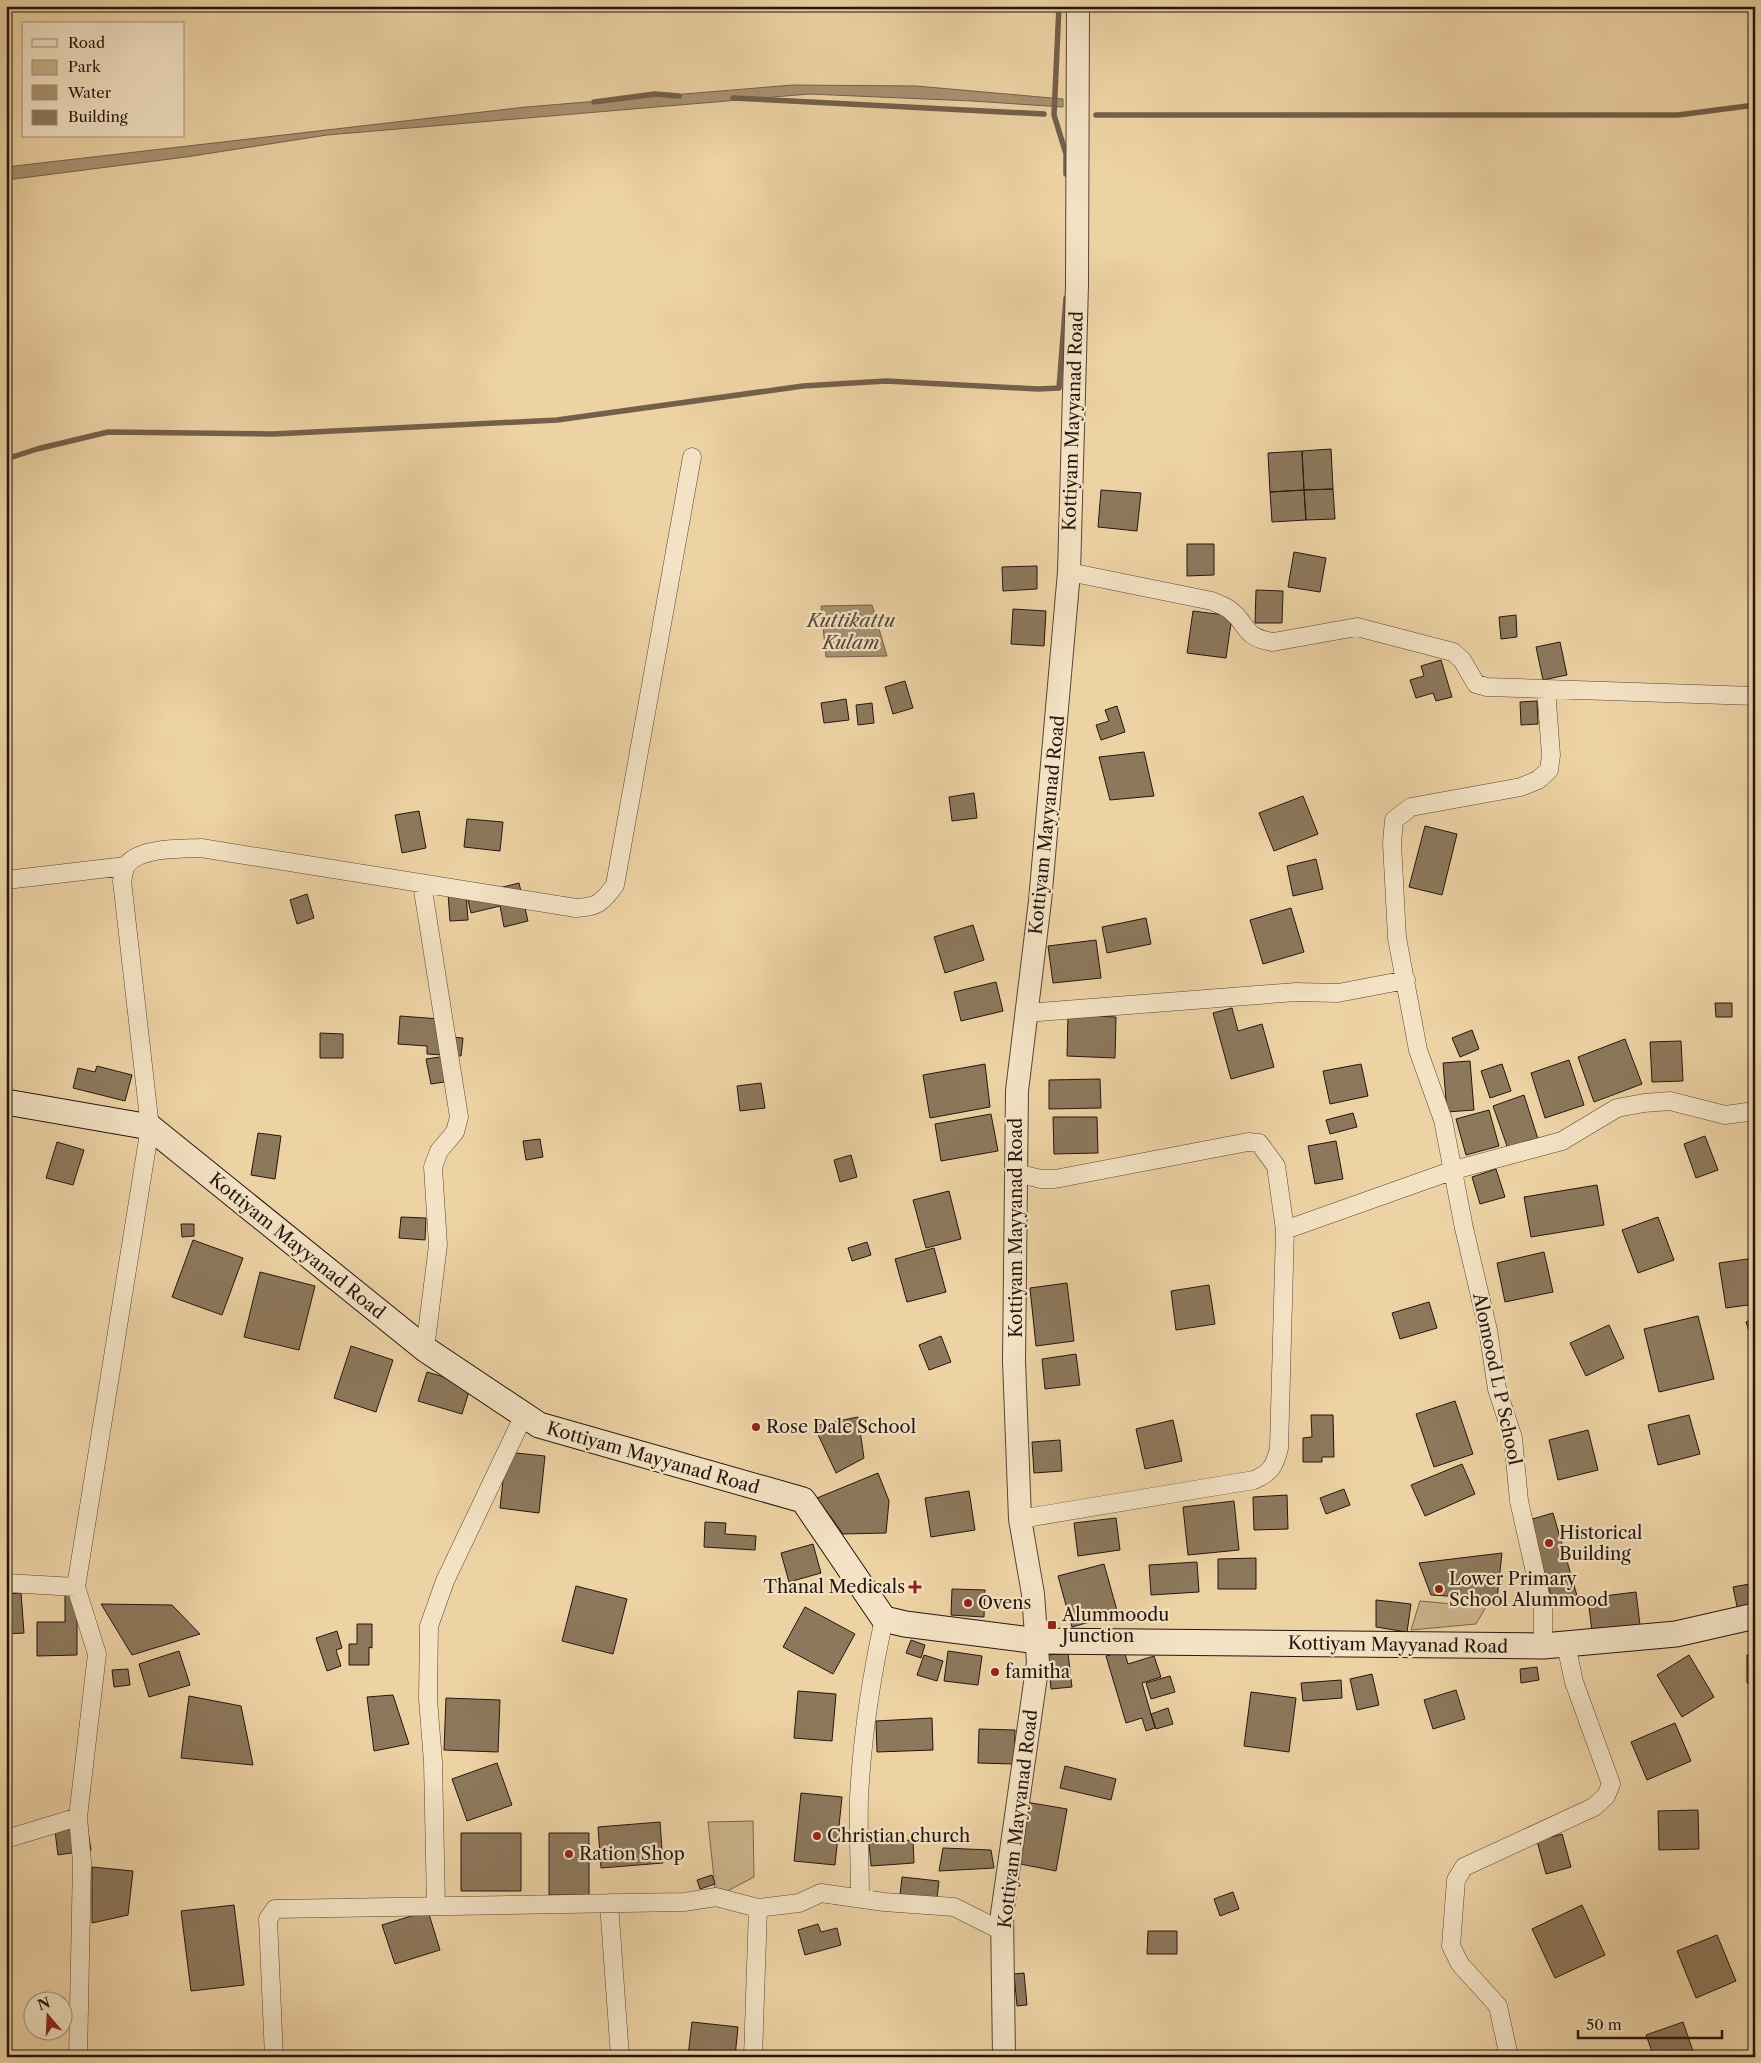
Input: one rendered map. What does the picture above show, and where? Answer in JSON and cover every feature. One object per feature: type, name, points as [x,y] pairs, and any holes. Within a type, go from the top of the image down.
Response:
[{"type":"main road","name":"Kottiyam Mayyanad Road","points":[[6,1102],[150,1127],[425,1349],[539,1425],[803,1500],[884,1619],[905,1624],[1038,1641],[1554,1645],[1676,1634],[1755,1616]]},
{"type":"street","name":"Kottiyam Mayyanad Road","points":[[1004,2057],[1002,1914],[1038,1662],[1038,1641],[1033,1594],[1020,1519],[1014,1361],[1017,1091],[1041,891],[1069,572],[1077,285],[1078,6]]},
{"type":"street","points":[[78,2057],[82,1862],[78,1817],[97,1654],[76,1587],[150,1127],[122,881],[126,866],[135,857],[149,852],[201,848],[576,908],[592,907],[605,899],[615,885],[692,457]]},
{"type":"street","points":[[1069,572],[1212,601],[1230,609],[1249,634],[1259,640],[1273,642],[1357,627],[1453,652],[1462,660],[1476,684],[1487,687],[1755,696]]},
{"type":"street","name":"Alomood L P School","points":[[1510,2057],[1498,2006],[1460,1964],[1451,1946],[1456,1880],[1464,1867],[1594,1807],[1606,1796],[1611,1784],[1574,1682],[1554,1645],[1543,1608],[1519,1501],[1513,1438],[1497,1389],[1488,1330],[1464,1228],[1443,1120],[1418,1050],[1397,938],[1392,843],[1394,820],[1411,807],[1521,786],[1538,780],[1549,770],[1551,755],[1546,689]]},
{"type":"street","points":[[6,880],[126,866]]},
{"type":"street","points":[[422,884],[459,1117],[455,1132],[439,1151],[433,1167],[438,1245],[425,1349]]},
{"type":"street","points":[[1026,1013],[1296,992],[1338,993],[1406,980]]},
{"type":"street","points":[[1284,1230],[1454,1170],[1562,1141],[1618,1108],[1670,1101],[1725,1115],[1755,1111]]},
{"type":"street","points":[[1016,1173],[1042,1179],[1055,1179],[1248,1142],[1259,1143],[1276,1166],[1284,1230],[1279,1448],[1275,1464],[1266,1475],[1254,1480],[1020,1519]]},
{"type":"street","points":[[436,1906],[432,1762],[428,1700],[429,1626],[445,1581],[524,1415]]},
{"type":"street","points":[[6,1583],[76,1587]]},
{"type":"street","points":[[860,1898],[859,1798],[863,1750],[871,1678],[884,1619]]},
{"type":"street","points":[[6,1839],[78,1817]]},
{"type":"street","points":[[274,2057],[268,1919],[276,1909],[684,1902],[716,1898],[758,1908],[799,1903],[821,1893],[884,1902],[954,1907],[1002,1931]]},
{"type":"street","points":[[608,1903],[620,2057]]},
{"type":"street","points":[[753,2057],[758,1908]]},
{"type":"green space","points":[[1420,1601],[1486,1607],[1476,1624],[1411,1630]]},
{"type":"green space","points":[[753,1821],[754,1877],[716,1897],[708,1822]]},
{"type":"water","points":[[793,85],[916,86],[1063,99],[1063,107],[809,94],[327,135],[186,157],[6,180],[6,167],[526,107]]},
{"type":"water","name":"Kuttikattu Kulam","points":[[872,605],[887,656],[826,657],[821,606]]},
{"type":"building","points":[[1331,449],[1333,489],[1304,490],[1302,451]]},
{"type":"building","points":[[1302,451],[1304,490],[1270,492],[1268,453]]},
{"type":"building","points":[[1333,489],[1335,519],[1306,520],[1304,490]]},
{"type":"building","points":[[1101,490],[1141,493],[1137,531],[1098,527]]},
{"type":"building","points":[[1304,490],[1306,520],[1272,522],[1270,492]]},
{"type":"building","points":[[1187,544],[1214,544],[1214,575],[1187,576]]},
{"type":"building","points":[[1294,552],[1326,558],[1320,592],[1288,587]]},
{"type":"building","points":[[1037,566],[1037,589],[1003,591],[1002,567]]},
{"type":"building","points":[[1256,590],[1283,591],[1282,623],[1255,623]]},
{"type":"building","points":[[1013,609],[1046,611],[1044,646],[1011,644]]},
{"type":"building","points":[[1193,611],[1232,616],[1226,658],[1187,653]]},
{"type":"building","points":[[1516,615],[1517,637],[1501,639],[1499,617]]},
{"type":"building","points":[[1560,642],[1567,675],[1543,680],[1536,647]]},
{"type":"building","points":[[1441,660],[1452,697],[1436,701],[1433,693],[1416,698],[1410,680],[1424,676],[1421,666]]},
{"type":"building","points":[[905,681],[913,708],[893,714],[885,687]]},
{"type":"building","points":[[846,699],[849,720],[824,723],[821,703]]},
{"type":"building","points":[[1537,701],[1538,724],[1521,725],[1520,702]]},
{"type":"building","points":[[872,703],[874,723],[858,725],[856,705]]},
{"type":"building","points":[[1117,706],[1125,732],[1101,740],[1096,725],[1109,721],[1105,710]]},
{"type":"building","points":[[1144,752],[1154,796],[1110,800],[1099,757]]},
{"type":"building","points":[[974,793],[977,818],[952,821],[949,797]]},
{"type":"building","points":[[1303,796],[1318,834],[1274,851],[1259,813]]},
{"type":"building","points":[[419,811],[426,848],[402,853],[395,815]]},
{"type":"building","points":[[467,819],[503,822],[500,851],[464,847]]},
{"type":"building","points":[[1425,826],[1457,834],[1442,895],[1409,887]]},
{"type":"building","points":[[1316,859],[1323,889],[1293,896],[1287,866]]},
{"type":"building","points":[[519,883],[528,921],[504,927],[500,906],[471,913],[467,896]]},
{"type":"building","points":[[466,892],[468,920],[450,921],[448,894]]},
{"type":"building","points":[[307,894],[314,918],[297,924],[290,900]]},
{"type":"building","points":[[1291,908],[1304,952],[1263,964],[1250,920]]},
{"type":"building","points":[[1146,918],[1151,944],[1107,953],[1102,927]]},
{"type":"building","points":[[973,925],[984,960],[945,973],[934,937]]},
{"type":"building","points":[[1096,940],[1101,978],[1053,983],[1048,946]]},
{"type":"building","points":[[996,982],[1003,1011],[961,1021],[954,992]]},
{"type":"building","points":[[1715,1003],[1732,1003],[1732,1017],[1716,1017]]},
{"type":"building","points":[[1232,1008],[1238,1031],[1262,1024],[1274,1067],[1231,1079],[1213,1013]]},
{"type":"building","points":[[1068,1015],[1116,1017],[1115,1058],[1067,1056]]},
{"type":"building","points":[[400,1016],[440,1019],[439,1036],[463,1038],[461,1056],[427,1054],[427,1046],[398,1044]]},
{"type":"building","points":[[1472,1030],[1479,1049],[1460,1057],[1452,1038]]},
{"type":"building","points":[[320,1033],[343,1034],[343,1058],[320,1058]]},
{"type":"building","points":[[1625,1039],[1642,1084],[1594,1102],[1578,1057]]},
{"type":"building","points":[[1681,1041],[1683,1081],[1652,1082],[1650,1042]]},
{"type":"building","points":[[447,1056],[451,1081],[431,1084],[426,1059]]},
{"type":"building","points":[[1569,1060],[1584,1105],[1545,1118],[1531,1073]]},
{"type":"building","points":[[1470,1061],[1474,1110],[1447,1112],[1443,1063]]},
{"type":"building","points":[[985,1064],[990,1107],[930,1118],[923,1075]]},
{"type":"building","points":[[1361,1064],[1368,1096],[1330,1104],[1323,1071]]},
{"type":"building","points":[[1502,1064],[1511,1091],[1490,1098],[1481,1071]]},
{"type":"building","points":[[97,1066],[132,1075],[125,1101],[73,1088],[78,1068],[95,1072]]},
{"type":"building","points":[[1100,1079],[1101,1108],[1049,1109],[1049,1080]]},
{"type":"building","points":[[761,1083],[765,1108],[740,1111],[737,1086]]},
{"type":"building","points":[[1524,1095],[1538,1139],[1508,1149],[1493,1106]]},
{"type":"building","points":[[1489,1110],[1499,1146],[1466,1155],[1456,1119]]},
{"type":"building","points":[[1353,1113],[1357,1127],[1330,1134],[1326,1120]]},
{"type":"building","points":[[991,1114],[998,1151],[941,1161],[935,1124]]},
{"type":"building","points":[[1053,1117],[1097,1117],[1098,1153],[1054,1154]]},
{"type":"building","points":[[258,1133],[281,1136],[275,1179],[251,1175]]},
{"type":"building","points":[[1705,1136],[1718,1170],[1696,1178],[1684,1144]]},
{"type":"building","points":[[540,1139],[543,1157],[526,1160],[523,1141]]},
{"type":"building","points":[[1336,1141],[1343,1179],[1315,1184],[1308,1146]]},
{"type":"building","points":[[57,1142],[84,1150],[73,1185],[46,1178]]},
{"type":"building","points":[[851,1155],[857,1177],[840,1182],[834,1160]]},
{"type":"building","points":[[1496,1169],[1505,1197],[1480,1204],[1472,1177]]},
{"type":"building","points":[[1597,1185],[1604,1225],[1531,1237],[1524,1197]]},
{"type":"building","points":[[949,1191],[961,1239],[926,1248],[913,1200]]},
{"type":"building","points":[[401,1217],[426,1218],[425,1240],[399,1238]]},
{"type":"building","points":[[1658,1217],[1674,1260],[1638,1273],[1622,1230]]},
{"type":"building","points":[[181,1224],[194,1224],[194,1236],[182,1237]]},
{"type":"building","points":[[193,1240],[243,1258],[222,1315],[172,1297]]},
{"type":"building","points":[[867,1242],[871,1255],[852,1261],[848,1248]]},
{"type":"building","points":[[934,1248],[946,1292],[907,1302],[895,1259]]},
{"type":"building","points":[[1544,1252],[1553,1292],[1505,1302],[1497,1263]]},
{"type":"building","points":[[1755,1258],[1755,1304],[1726,1308],[1719,1263]]},
{"type":"building","points":[[260,1272],[315,1286],[299,1350],[244,1337]]},
{"type":"building","points":[[1067,1283],[1074,1341],[1036,1346],[1030,1288]]},
{"type":"building","points":[[1209,1285],[1215,1324],[1176,1330],[1171,1291]]},
{"type":"building","points":[[1429,1302],[1437,1328],[1400,1339],[1392,1313]]},
{"type":"building","points":[[1698,1316],[1714,1379],[1659,1392],[1644,1329]]},
{"type":"building","points":[[1755,1319],[1755,1347],[1746,1322]]},
{"type":"building","points":[[1609,1325],[1624,1358],[1586,1376],[1570,1343]]},
{"type":"building","points":[[941,1336],[951,1362],[929,1370],[919,1345]]},
{"type":"building","points":[[351,1346],[393,1360],[376,1412],[334,1398]]},
{"type":"building","points":[[1076,1354],[1080,1385],[1045,1389],[1042,1359]]},
{"type":"building","points":[[427,1372],[471,1385],[462,1414],[418,1401]]},
{"type":"building","points":[[1455,1401],[1473,1454],[1434,1467],[1416,1414]]},
{"type":"building","points":[[1311,1415],[1333,1415],[1334,1457],[1322,1457],[1322,1462],[1303,1462],[1303,1438],[1312,1437]]},
{"type":"building","points":[[1689,1415],[1700,1454],[1658,1465],[1648,1425]]},
{"type":"building","points":[[858,1417],[864,1458],[836,1473],[814,1426]]},
{"type":"building","points":[[1173,1420],[1182,1461],[1145,1469],[1136,1429]]},
{"type":"building","points":[[1588,1430],[1598,1470],[1558,1480],[1549,1440]]},
{"type":"building","points":[[1060,1440],[1062,1471],[1034,1473],[1032,1442]]},
{"type":"building","points":[[506,1452],[545,1456],[539,1513],[500,1508]]},
{"type":"building","points":[[1462,1464],[1475,1494],[1425,1516],[1411,1485]]},
{"type":"building","points":[[878,1473],[889,1501],[886,1533],[843,1534],[817,1498]]},
{"type":"building","points":[[1344,1489],[1350,1505],[1326,1514],[1320,1498]]},
{"type":"building","points":[[969,1491],[975,1530],[931,1537],[925,1498]]},
{"type":"building","points":[[1287,1495],[1288,1529],[1254,1530],[1253,1497]]},
{"type":"building","points":[[1234,1501],[1239,1550],[1188,1555],[1183,1507]]},
{"type":"building","name":"Historical Building","points":[[1553,1513],[1578,1599],[1554,1606],[1529,1520]]},
{"type":"building","points":[[1116,1518],[1120,1550],[1078,1556],[1074,1523]]},
{"type":"building","points":[[705,1522],[726,1523],[725,1534],[756,1536],[755,1550],[704,1547]]},
{"type":"building","points":[[813,1544],[821,1573],[789,1582],[781,1553]]},
{"type":"building","points":[[1502,1553],[1497,1599],[1431,1595],[1419,1563]]},
{"type":"building","points":[[1256,1558],[1256,1589],[1218,1589],[1218,1559]]},
{"type":"building","points":[[1197,1562],[1199,1592],[1151,1595],[1149,1565]]},
{"type":"building","points":[[1104,1564],[1118,1614],[1072,1627],[1058,1576]]},
{"type":"building","points":[[65,1582],[77,1599],[77,1655],[37,1656],[37,1622],[65,1622]]},
{"type":"building","points":[[1755,1583],[1755,1608],[1738,1611],[1733,1587]]},
{"type":"building","points":[[576,1586],[627,1599],[613,1654],[562,1641]]},
{"type":"building","name":"Ovens","points":[[952,1589],[985,1590],[984,1617],[951,1615]]},
{"type":"building","points":[[1636,1592],[1640,1625],[1592,1632],[1588,1598]]},
{"type":"building","points":[[21,1593],[24,1633],[6,1634],[6,1594]]},
{"type":"building","points":[[1376,1600],[1411,1604],[1407,1632],[1376,1627]]},
{"type":"building","points":[[101,1604],[172,1605],[200,1634],[132,1655]]},
{"type":"building","points":[[805,1607],[855,1634],[833,1674],[783,1647]]},
{"type":"building","points":[[357,1624],[372,1624],[372,1648],[369,1647],[369,1665],[349,1665],[349,1644],[357,1644]]},
{"type":"building","points":[[337,1631],[342,1648],[336,1650],[341,1666],[327,1671],[316,1638]]},
{"type":"building","points":[[911,1640],[925,1645],[921,1658],[906,1653]]},
{"type":"building","points":[[179,1651],[190,1685],[149,1697],[139,1664]]},
{"type":"building","points":[[948,1651],[982,1656],[978,1685],[944,1681]]},
{"type":"building","points":[[1124,1651],[1128,1664],[1154,1656],[1161,1677],[1142,1683],[1155,1728],[1146,1731],[1142,1718],[1126,1723],[1106,1656]]},
{"type":"building","points":[[1068,1653],[1072,1687],[1051,1689],[1048,1655]]},
{"type":"building","points":[[924,1655],[943,1661],[937,1681],[917,1675]]},
{"type":"building","points":[[1689,1655],[1714,1697],[1682,1717],[1657,1675]]},
{"type":"building","points":[[1747,1655],[1755,1655],[1755,1684],[1747,1683]]},
{"type":"building","points":[[1537,1667],[1539,1680],[1521,1683],[1520,1669]]},
{"type":"building","points":[[128,1669],[130,1685],[114,1687],[112,1670]]},
{"type":"building","points":[[1372,1674],[1379,1705],[1357,1710],[1350,1679]]},
{"type":"building","points":[[1170,1676],[1175,1692],[1151,1699],[1146,1683]]},
{"type":"building","points":[[1341,1680],[1342,1698],[1303,1701],[1301,1683]]},
{"type":"building","points":[[1456,1690],[1465,1719],[1433,1729],[1424,1700]]},
{"type":"building","points":[[798,1691],[836,1694],[832,1741],[794,1738]]},
{"type":"building","points":[[1251,1692],[1296,1698],[1289,1752],[1244,1746]]},
{"type":"building","points":[[393,1695],[409,1744],[374,1751],[367,1697]]},
{"type":"building","points":[[189,1696],[241,1706],[253,1765],[181,1758]]},
{"type":"building","points":[[446,1698],[500,1700],[498,1752],[444,1750]]},
{"type":"building","points":[[1168,1708],[1173,1724],[1156,1729],[1151,1714]]},
{"type":"building","points":[[932,1718],[933,1750],[877,1752],[876,1721]]},
{"type":"building","points":[[1675,1723],[1691,1761],[1647,1780],[1631,1742]]},
{"type":"building","points":[[979,1729],[1015,1730],[1014,1764],[978,1763]]},
{"type":"building","points":[[497,1763],[512,1805],[467,1821],[452,1779]]},
{"type":"building","points":[[1065,1766],[1116,1779],[1111,1800],[1060,1788]]},
{"type":"building","name":"Christian church","points":[[801,1793],[842,1797],[835,1865],[794,1861]]},
{"type":"building","points":[[1026,1802],[1067,1809],[1056,1871],[1015,1863]]},
{"type":"building","points":[[1698,1810],[1699,1849],[1659,1850],[1658,1811]]},
{"type":"building","points":[[660,1822],[663,1863],[601,1868],[598,1827]]},
{"type":"building","points":[[87,1826],[91,1850],[58,1855],[55,1831]]},
{"type":"building","points":[[461,1833],[521,1833],[521,1891],[461,1891]]},
{"type":"building","name":"Ration Shop","points":[[549,1833],[589,1833],[589,1895],[549,1895]]},
{"type":"building","points":[[1562,1834],[1571,1867],[1546,1874],[1537,1841]]},
{"type":"building","points":[[913,1840],[914,1863],[871,1866],[869,1843]]},
{"type":"building","points":[[943,1848],[991,1850],[994,1868],[939,1871]]},
{"type":"building","points":[[92,1867],[133,1871],[128,1915],[92,1923]]},
{"type":"building","points":[[712,1875],[715,1884],[700,1889],[697,1880]]},
{"type":"building","points":[[902,1877],[939,1881],[937,1898],[900,1895]]},
{"type":"building","points":[[1233,1892],[1239,1909],[1220,1916],[1214,1899]]},
{"type":"building","points":[[234,1905],[244,1985],[191,1991],[181,1911]]},
{"type":"building","points":[[1582,1905],[1605,1955],[1555,1978],[1532,1929]]},
{"type":"building","points":[[428,1911],[440,1950],[395,1964],[382,1925]]},
{"type":"building","points":[[818,1924],[821,1932],[837,1928],[841,1945],[805,1955],[798,1930]]},
{"type":"building","points":[[1148,1931],[1177,1931],[1177,1954],[1147,1954]]},
{"type":"building","points":[[1717,1935],[1736,1981],[1696,1998],[1677,1951]]},
{"type":"building","points":[[1024,1973],[1027,2005],[1017,2006],[1014,1974]]},
{"type":"building","points":[[692,2022],[738,2027],[735,2057],[688,2056]]},
{"type":"building","points":[[1683,2022],[1695,2057],[1654,2057],[1646,2035]]},
{"type":"waterway","points":[[1059,6],[1054,115],[1066,154],[1066,174]]},
{"type":"waterway","points":[[594,102],[655,94],[679,96]]},
{"type":"waterway","points":[[733,98],[1044,114]]},
{"type":"waterway","points":[[1096,115],[1678,115],[1755,105]]},
{"type":"waterway","points":[[6,161],[9,173]]},
{"type":"waterway","points":[[6,459],[37,449],[108,432],[273,434],[557,420],[803,386],[886,381],[1038,389],[1059,388],[1066,298]]},
{"type":"place","name":"Rose Dale School","points":[[756,1427]]},
{"type":"place","name":"Historical Building","points":[[1549,1543]]},
{"type":"place","name":"Thanal Medicals","points":[[915,1587]]},
{"type":"place","name":"Lower Primary School Alummood","points":[[1439,1589]]},
{"type":"place","name":"Ovens","points":[[968,1603]]},
{"type":"place","name":"Alummoodu Junction","points":[[1052,1625]]},
{"type":"place","name":"famitha","points":[[995,1672]]},
{"type":"place","name":"Christian church","points":[[817,1836]]},
{"type":"place","name":"Ration Shop","points":[[569,1854]]}]
